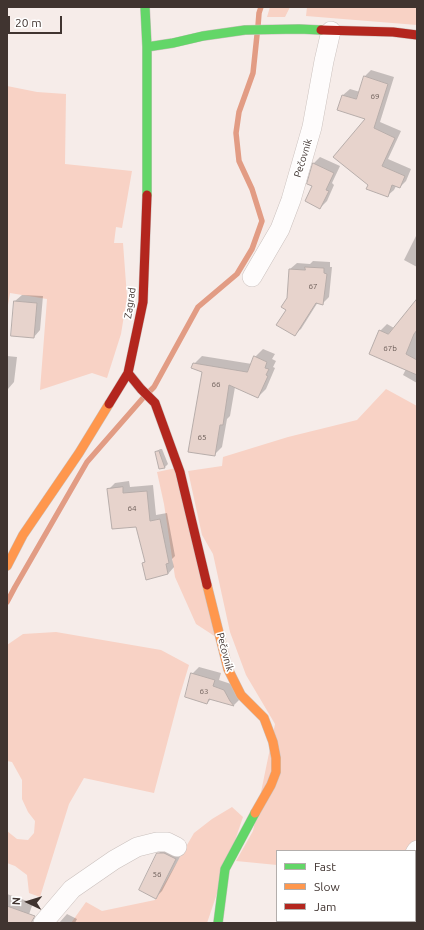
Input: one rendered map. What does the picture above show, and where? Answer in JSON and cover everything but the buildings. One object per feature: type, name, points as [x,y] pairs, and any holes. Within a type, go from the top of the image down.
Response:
[{"type":"street","name":"Zagrad","points":[[7,566],[24,535],[79,453],[128,373],[143,302],[148,182],[147,47],[145,7]]},
{"type":"street","points":[[147,47],[203,36],[245,30],[299,29],[393,32],[417,35]]},
{"type":"street","name":"Pečovnik","points":[[252,278],[280,229],[291,200],[312,127],[331,31]]},
{"type":"street","name":"Pečovnik","points":[[128,373],[155,403],[180,472],[228,670],[241,695],[264,718],[273,742],[276,758],[276,772],[271,784],[224,869],[218,923]]},
{"type":"street","points":[[43,923],[72,889],[114,860],[137,847],[157,842],[167,842],[177,847]]},
{"type":"shaded area","points":[[270,7],[290,7],[285,17],[267,17]]},
{"type":"shaded area","points":[[307,7],[417,7],[417,25],[306,16]]},
{"type":"shaded area","points":[[7,86],[37,92],[66,94],[65,164],[132,171],[122,228],[116,227],[114,243],[123,243],[127,297],[121,334],[107,378],[92,373],[40,390],[47,299],[10,293],[7,311]]},
{"type":"shaded area","points":[[386,389],[417,406],[417,842],[412,850],[276,850],[276,865],[236,861],[253,831],[275,724],[246,675],[230,632],[213,554],[202,535],[188,471],[222,466],[223,457],[288,437],[357,420]]},
{"type":"shaded area","points":[[176,468],[219,639],[196,624],[175,577],[164,504],[157,472]]},
{"type":"shaded area","points":[[56,632],[161,650],[189,665],[154,793],[84,778],[69,804],[40,897],[29,893],[27,875],[15,866],[7,863],[7,831],[17,839],[28,840],[34,833],[35,821],[28,812],[22,799],[22,780],[12,762],[7,761],[7,645],[23,634]]},
{"type":"shaded area","points":[[232,807],[243,817],[207,923],[71,923],[86,902],[102,911],[155,900],[194,833],[212,819]]},
{"type":"shaded area","points":[[417,862],[417,923],[367,923],[416,922]]},
{"type":"waterway","points":[[258,26],[261,7]]},
{"type":"waterway","points":[[149,392],[154,387],[198,307],[237,274],[252,249],[262,221],[252,189],[239,161],[236,133],[239,112],[253,73],[257,35]]},
{"type":"waterway","points":[[7,602],[87,462],[143,398]]},
{"type":"traffic: fast","points":[[145,7],[147,47],[147,195]]},
{"type":"traffic: fast","points":[[147,47],[203,36],[245,30],[321,30]]},
{"type":"traffic: fast","points":[[218,923],[225,869],[255,813]]},
{"type":"traffic: slow","points":[[7,566],[23,535],[79,453],[109,404]]},
{"type":"traffic: slow","points":[[207,585],[228,669],[241,695],[264,718],[273,742],[276,758],[276,772],[271,785],[255,813]]},
{"type":"traffic: jam","points":[[321,30],[393,32],[417,35]]},
{"type":"traffic: jam","points":[[109,404],[128,373],[143,302],[147,195]]},
{"type":"traffic: jam","points":[[128,373],[155,403],[180,472],[207,585]]}]
